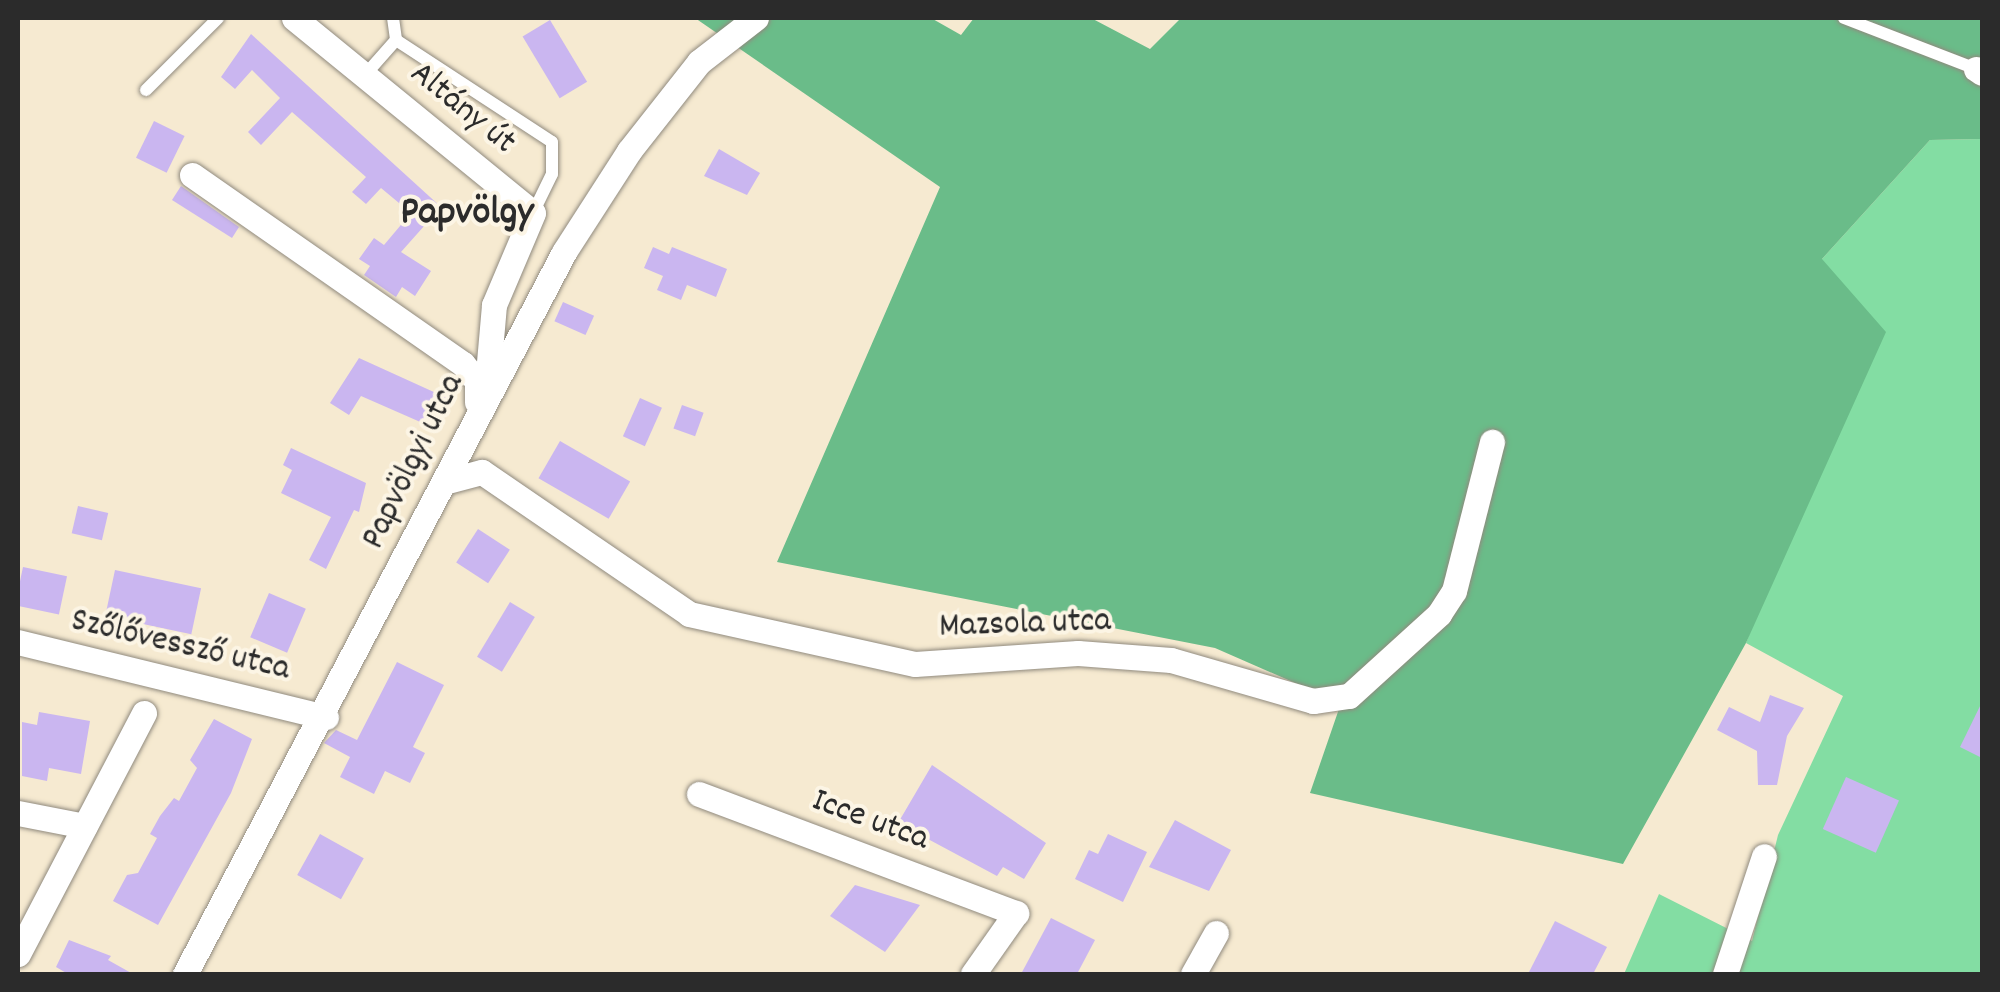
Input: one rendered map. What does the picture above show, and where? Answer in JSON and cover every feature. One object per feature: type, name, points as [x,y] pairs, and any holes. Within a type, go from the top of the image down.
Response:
[{"type":"street","name":"Altány út","points":[[294,18],[533,212]]},
{"type":"street","name":"Papvölgyi utca","points":[[186,974],[326,717],[482,401],[628,150],[698,62],[756,18]]},
{"type":"street","points":[[192,175],[463,364],[476,380],[482,401]]},
{"type":"street","points":[[482,401],[494,305],[533,212]]},
{"type":"street","name":"Mazsola utca","points":[[444,482],[482,472],[688,614],[915,664],[1078,653],[1171,660],[1313,702],[1349,696],[1439,614],[1454,591],[1492,442]]},
{"type":"street","name":"Szőlővessző utca","points":[[18,642],[326,717]]},
{"type":"street","points":[[18,954],[144,714]]},
{"type":"street","name":"Icce utca","points":[[699,794],[1016,912],[972,974]]},
{"type":"street","points":[[18,813],[85,826]]},
{"type":"street","points":[[1725,974],[1764,856]]},
{"type":"street","points":[[1192,974],[1216,933]]},
{"type":"lane","points":[[146,90],[218,18]]},
{"type":"lane","points":[[392,18],[396,40],[552,142],[552,174],[533,212]]},
{"type":"lane","points":[[1844,18],[1980,71]]},
{"type":"lane","points":[[365,75],[396,40]]},
{"type":"green space","points":[[695,18],[931,18],[961,35],[974,18],[1091,18],[1150,49],[1181,18],[1982,18],[1982,139],[1930,140],[1822,259],[1886,332],[1746,643],[1623,864],[1310,793],[1341,703],[1215,648],[777,562],[940,187]]},
{"type":"green space","points":[[1982,139],[1982,974],[1624,974],[1659,894],[1752,941],[1778,835],[1843,696],[1746,643],[1767,589],[1822,259],[1930,140]]},
{"type":"building","points":[[550,20],[587,82],[560,98],[523,36]]},
{"type":"building","points":[[251,34],[441,207],[401,252],[431,271],[415,296],[402,287],[396,297],[364,275],[370,266],[359,259],[374,238],[384,245],[411,213],[381,188],[366,204],[352,192],[366,177],[292,112],[261,145],[248,132],[280,98],[252,70],[235,89],[221,77]]},
{"type":"building","points":[[154,121],[185,136],[167,173],[136,158]]},
{"type":"building","points":[[719,149],[760,173],[747,195],[704,176]]},
{"type":"building","points":[[181,186],[239,227],[232,238],[172,200]]},
{"type":"building","points":[[653,247],[669,254],[672,247],[727,269],[716,297],[687,285],[681,300],[657,290],[663,276],[644,268]]},
{"type":"building","points":[[563,302],[594,316],[586,335],[554,321]]},
{"type":"building","points":[[359,358],[447,398],[434,428],[361,396],[349,415],[330,403]]},
{"type":"building","points":[[640,398],[662,408],[645,446],[623,436]]},
{"type":"building","points":[[682,405],[704,413],[695,436],[673,428]]},
{"type":"building","points":[[560,441],[630,482],[609,519],[538,478]]},
{"type":"building","points":[[291,448],[366,483],[359,512],[354,510],[326,569],[309,560],[331,517],[281,493],[292,470],[283,465]]},
{"type":"building","points":[[78,506],[108,513],[102,540],[72,533]]},
{"type":"building","points":[[478,529],[510,550],[488,583],[456,563]]},
{"type":"building","points":[[23,567],[67,576],[59,615],[18,606]]},
{"type":"building","points":[[115,570],[201,588],[191,634],[105,616]]},
{"type":"building","points":[[269,593],[306,609],[287,653],[250,637]]},
{"type":"building","points":[[510,602],[535,617],[502,672],[477,657]]},
{"type":"building","points":[[397,662],[444,685],[413,747],[425,753],[410,783],[385,771],[374,794],[340,777],[350,757],[324,743],[336,730],[357,740]]},
{"type":"building","points":[[1770,695],[1804,708],[1787,736],[1777,785],[1758,785],[1757,751],[1717,730],[1729,707],[1760,722]]},
{"type":"building","points":[[1982,702],[1982,758],[1960,747]]},
{"type":"building","points":[[39,712],[90,721],[81,774],[49,768],[47,781],[22,776],[22,722],[37,725]]},
{"type":"building","points":[[214,719],[252,739],[231,793],[158,925],[113,901],[127,875],[138,873],[157,838],[150,834],[160,816],[174,798],[179,801],[197,768],[190,760]]},
{"type":"building","points":[[932,765],[1046,843],[1024,879],[1003,867],[997,876],[898,823]]},
{"type":"building","points":[[1846,777],[1899,801],[1876,853],[1823,829]]},
{"type":"building","points":[[1175,820],[1231,850],[1209,891],[1149,867]]},
{"type":"building","points":[[320,834],[364,858],[341,899],[297,875]]},
{"type":"building","points":[[1108,834],[1147,852],[1123,902],[1075,879],[1089,850],[1098,854]]},
{"type":"building","points":[[855,885],[920,905],[885,952],[830,916]]},
{"type":"building","points":[[1051,918],[1095,940],[1077,974],[1021,974]]},
{"type":"building","points":[[1555,921],[1607,947],[1593,974],[1528,974]]},
{"type":"building","points":[[69,940],[111,956],[108,960],[133,974],[68,974],[56,967]]},
{"type":"district","name":"Papvölgy","points":[[467,215]]}]
